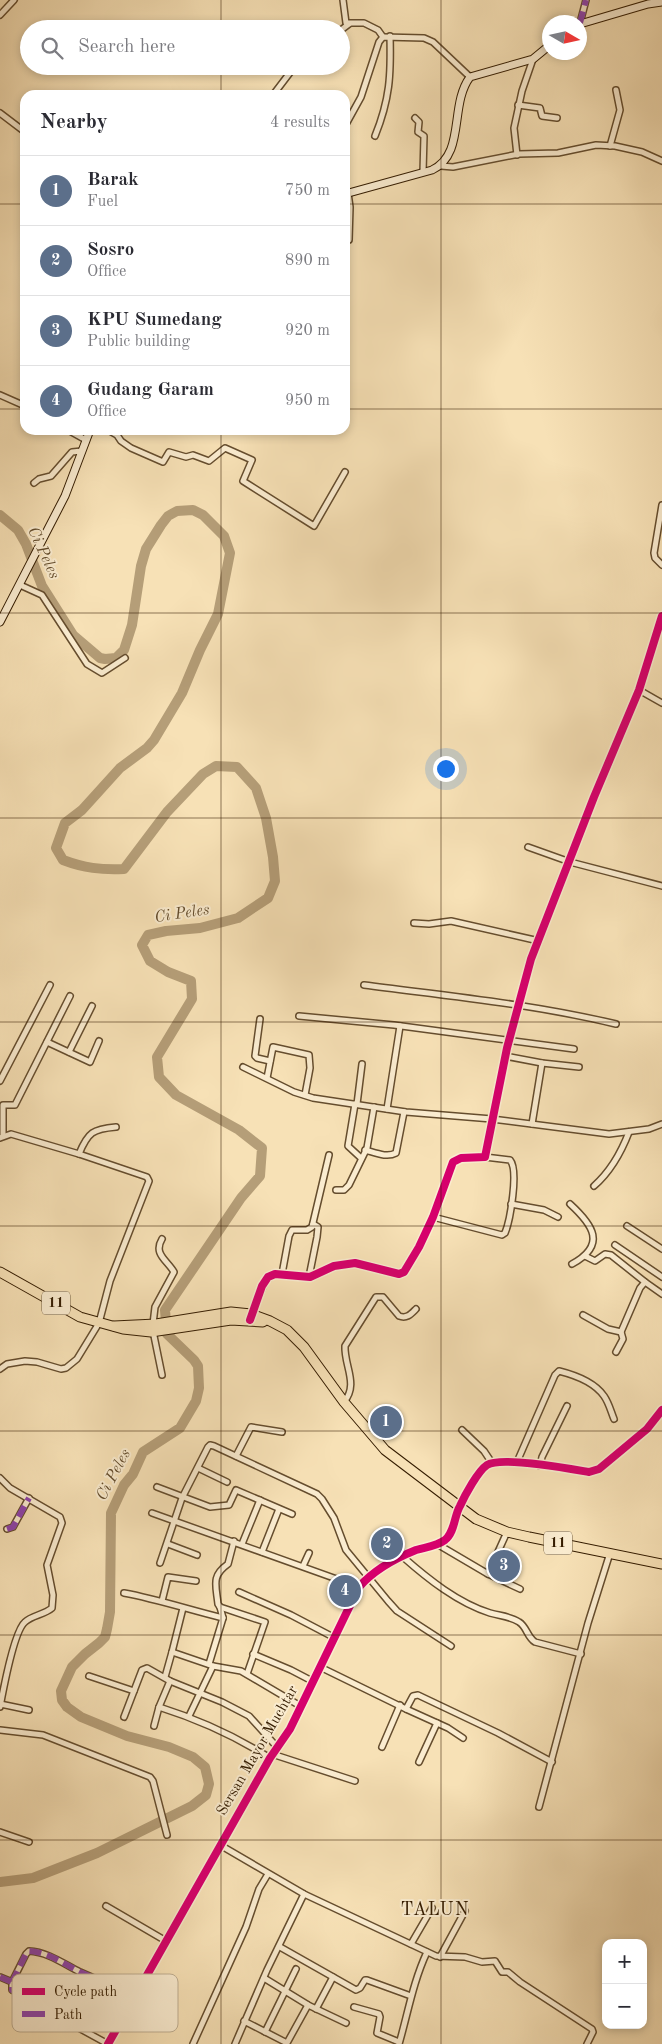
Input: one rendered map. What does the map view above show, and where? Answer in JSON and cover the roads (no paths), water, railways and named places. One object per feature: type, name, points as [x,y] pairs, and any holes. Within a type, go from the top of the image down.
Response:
[{"type":"highway","name":"11","points":[[0,1272],[80,1317],[114,1326],[155,1327],[231,1312],[278,1325],[287,1330],[317,1362],[344,1402],[384,1450],[476,1519],[507,1532],[662,1564]]},
{"type":"street","points":[[0,15],[14,0]]},
{"type":"street","points":[[343,0],[345,20]]},
{"type":"street","points":[[582,15],[586,0]]},
{"type":"street","points":[[587,21],[648,4],[662,2]]},
{"type":"street","points":[[350,24],[364,23],[378,30],[383,37]]},
{"type":"street","points":[[376,136],[389,95],[391,73],[390,36]]},
{"type":"street","points":[[350,117],[361,97],[379,42],[383,37],[424,38],[433,42],[470,77]]},
{"type":"street","points":[[441,166],[449,156],[460,97],[470,77],[533,59],[542,52]]},
{"type":"street","points":[[517,155],[514,128],[518,105],[533,59]]},
{"type":"street","points":[[277,90],[288,75]]},
{"type":"street","points":[[610,146],[620,110],[616,90]]},
{"type":"street","points":[[518,105],[540,108],[542,116],[557,118]]},
{"type":"street","points":[[0,113],[20,128]]},
{"type":"street","points":[[415,118],[419,122],[418,132],[424,136],[423,172]]},
{"type":"street","points":[[350,192],[441,166],[453,166],[517,155],[558,152],[596,145],[642,152],[662,161]]},
{"type":"street","points":[[0,395],[20,404]]},
{"type":"street","points":[[77,435],[86,440]]},
{"type":"street","points":[[0,622],[65,496],[88,435]]},
{"type":"street","points":[[117,435],[121,442],[162,462],[169,452],[186,457],[193,455],[209,461],[225,448],[252,460],[243,481],[314,526],[345,472]]},
{"type":"street","points":[[34,483],[39,479],[51,476],[72,452],[82,450]]},
{"type":"street","points":[[662,505],[654,553],[655,558],[662,565]]},
{"type":"street","points":[[20,585],[42,595],[87,664],[102,673],[125,658]]},
{"type":"street","points":[[485,1157],[508,1041],[531,959],[639,690],[662,616]]},
{"type":"street","points":[[639,690],[662,703]]},
{"type":"street","points":[[528,847],[570,862],[662,886]]},
{"type":"street","points":[[414,923],[429,924],[451,921],[539,941]]},
{"type":"street","points":[[0,1081],[50,985]]},
{"type":"street","points":[[364,985],[518,1004],[616,1024]]},
{"type":"street","points":[[0,1369],[8,1364],[24,1361],[66,1368],[77,1360],[99,1323],[110,1281],[149,1180],[147,1177],[79,1154],[11,1134],[1,1137],[1,1105],[15,1105],[70,996]]},
{"type":"street","points":[[69,1052],[92,1006]]},
{"type":"street","points":[[299,1016],[400,1026],[574,1049]]},
{"type":"street","points":[[260,1019],[255,1056],[270,1061]]},
{"type":"street","points":[[388,1109],[400,1026]]},
{"type":"street","points":[[47,1042],[90,1062],[99,1041]]},
{"type":"street","points":[[267,1078],[274,1047],[309,1055],[310,1068],[305,1095]]},
{"type":"street","points":[[505,1056],[579,1067]]},
{"type":"street","points":[[532,1124],[542,1063]]},
{"type":"street","points":[[361,1158],[348,1146],[362,1064]]},
{"type":"street","points":[[243,1067],[305,1095],[404,1112],[492,1119],[609,1134],[629,1132],[662,1124]]},
{"type":"street","points":[[336,1190],[344,1190],[349,1185],[366,1150],[374,1107]]},
{"type":"street","points":[[366,1150],[382,1155],[396,1153],[404,1112]]},
{"type":"street","points":[[79,1154],[85,1139],[94,1131],[116,1127]]},
{"type":"street","points":[[594,1186],[616,1161],[629,1132]]},
{"type":"street","points":[[282,1274],[289,1236],[292,1230],[310,1229],[313,1224],[329,1155]]},
{"type":"street","points":[[251,1317],[266,1280],[270,1275],[282,1274],[308,1277],[334,1266],[355,1263],[401,1274],[419,1248],[433,1217],[453,1162],[461,1158],[485,1157],[512,1162],[514,1172],[511,1204],[507,1229],[502,1235],[433,1217]]},
{"type":"street","points":[[511,1204],[544,1210],[558,1217]]},
{"type":"street","points":[[570,1204],[586,1218],[592,1227],[592,1245],[585,1256],[572,1264]]},
{"type":"street","points":[[308,1277],[318,1236],[318,1227],[313,1224]]},
{"type":"street","points":[[628,1226],[662,1249]]},
{"type":"street","points":[[162,1239],[158,1246],[160,1254],[174,1272],[155,1307],[155,1327],[162,1374]]},
{"type":"street","points":[[615,1245],[662,1277]]},
{"type":"street","points":[[585,1256],[595,1261],[605,1254],[611,1255],[662,1294]]},
{"type":"street","points":[[616,1352],[623,1339],[621,1332],[640,1288],[645,1282]]},
{"type":"street","points":[[344,1402],[349,1396],[351,1384],[345,1346],[376,1297],[383,1297],[402,1317],[409,1316],[416,1309]]},
{"type":"street","points":[[583,1315],[608,1329],[621,1332]]},
{"type":"street","points":[[517,1462],[555,1375],[559,1371],[581,1379],[593,1386],[604,1396],[614,1419]]},
{"type":"street","points":[[540,1466],[542,1457],[567,1406]]},
{"type":"street","points":[[462,1430],[484,1451],[492,1463],[517,1462],[589,1472],[599,1469],[647,1429],[662,1410]]},
{"type":"street","points":[[236,1456],[251,1427],[282,1432]]},
{"type":"street","points":[[160,1563],[176,1521],[182,1498],[210,1445],[308,1489],[322,1500],[334,1518],[346,1550],[397,1611],[451,1646]]},
{"type":"street","name":"Sersan Mayor Muchtar","points":[[148,1974],[271,1756],[290,1729],[359,1587],[368,1577],[403,1557],[437,1544],[448,1537],[459,1507],[480,1472],[487,1464],[492,1463]]},
{"type":"street","points":[[198,1468],[227,1482]]},
{"type":"street","points":[[1,1482],[62,1520],[47,1565],[54,1602],[48,1612],[27,1620],[22,1626],[15,1645],[0,1706],[29,1710]]},
{"type":"street","points":[[157,1487],[210,1508],[229,1505],[236,1490],[292,1514]]},
{"type":"street","points":[[7,1529],[13,1527],[29,1498]]},
{"type":"street","points":[[242,1544],[260,1500]]},
{"type":"street","points":[[262,1552],[279,1509]]},
{"type":"street","points":[[152,1514],[234,1541],[359,1587]]},
{"type":"street","points":[[488,1574],[507,1532]]},
{"type":"street","points":[[189,1716],[211,1665],[223,1618],[218,1604],[216,1579],[220,1569],[228,1564],[234,1541]]},
{"type":"street","points":[[168,1544],[197,1555]]},
{"type":"street","points":[[437,1544],[488,1574],[520,1589]]},
{"type":"street","points":[[539,1807],[610,1553]]},
{"type":"street","points":[[303,1566],[309,1554]]},
{"type":"street","points":[[403,1557],[433,1581],[456,1596],[491,1613],[508,1616],[521,1623],[535,1642],[581,1654]]},
{"type":"street","points":[[162,1602],[168,1577],[196,1581]]},
{"type":"street","points":[[239,1592],[291,1615],[334,1638]]},
{"type":"street","points":[[124,1593],[223,1618]]},
{"type":"street","points":[[220,1607],[265,1622],[247,1674]]},
{"type":"street","points":[[165,1677],[183,1608]]},
{"type":"street","points":[[172,1652],[247,1674],[302,1707]]},
{"type":"street","points":[[253,1654],[314,1682]]},
{"type":"street","points":[[124,1717],[144,1668],[170,1681],[222,1702],[249,1716],[277,1747]]},
{"type":"street","points":[[320,1668],[400,1705],[463,1738]]},
{"type":"street","points":[[89,1676],[134,1691]]},
{"type":"street","points":[[154,1726],[159,1707],[170,1681]]},
{"type":"street","points":[[406,1708],[413,1696],[418,1695],[498,1733],[552,1762]]},
{"type":"street","points":[[382,1747],[400,1705]]},
{"type":"street","points":[[159,1707],[189,1716],[271,1756],[355,1781]]},
{"type":"street","points":[[419,1762],[436,1723]]},
{"type":"street","points":[[0,1730],[43,1735],[150,1776],[153,1780],[167,1835]]},
{"type":"street","points":[[0,1832],[29,1842]]},
{"type":"street","points":[[220,1845],[304,1894],[426,1952],[440,1957],[466,1957],[482,1962],[495,1960],[502,1972],[508,1972],[520,1982],[592,2029],[593,2032],[587,2044]]},
{"type":"street","points":[[194,2044],[246,1927],[259,1889],[268,1874]]},
{"type":"street","points":[[235,2044],[304,1894]]},
{"type":"street","points":[[106,1906],[166,1941]]},
{"type":"street","points":[[411,1944],[432,1908]]},
{"type":"street","points":[[440,1957],[465,1912]]},
{"type":"street","points":[[280,1946],[356,1990],[360,1988],[364,1980],[368,1980],[411,1996]]},
{"type":"street","points":[[16,1974],[29,1951],[36,1952],[87,1974]]},
{"type":"street","points":[[354,2007],[379,2014],[378,2033],[399,2043],[418,1972],[426,1952]]},
{"type":"street","points":[[265,2032],[296,1969]]},
{"type":"street","points":[[0,1977],[12,1982],[12,1990]]},
{"type":"street","points":[[316,2009],[333,1977]]},
{"type":"street","points":[[264,1978],[308,2005],[346,2024]]},
{"type":"street","points":[[244,2021],[284,2042],[288,2042],[308,2005]]},
{"type":"street","points":[[86,2032],[108,2044]]},
{"type":"street","name":"Sersan Mayor Muchtar","points":[[108,2044],[115,2032]]},
{"type":"waterway","name":"Ci Peles","points":[[0,515],[18,530],[26,544],[42,586],[73,635],[100,658],[105,659],[116,658],[124,650],[132,625],[141,566],[146,549],[168,516],[177,511],[193,510],[203,515],[224,536],[230,553],[218,614],[182,693],[154,740],[147,748],[120,768],[82,810],[65,823],[56,848],[63,860],[71,863],[93,868],[124,869],[167,812],[203,774],[216,766],[237,767],[256,788],[266,818],[275,881],[268,898],[238,918],[200,928],[166,931],[148,935],[142,945],[150,961],[168,972],[191,981],[192,999],[157,1057],[159,1077],[176,1095],[239,1130],[262,1148],[260,1176],[241,1198],[165,1310],[167,1334],[198,1366],[199,1388],[196,1401],[180,1428],[143,1452],[133,1474],[124,1485],[111,1513],[110,1612],[105,1637],[72,1667],[61,1691],[62,1700],[67,1707],[81,1717],[127,1736],[169,1747],[193,1757],[205,1767],[209,1784],[206,1795],[192,1806],[97,1853],[33,1878],[0,1882]]},
{"type":"place","name":"Barak","points":[[386,1422]]},
{"type":"place","name":"Sosro","points":[[387,1544]]},
{"type":"place","name":"KPU Sumedang","points":[[504,1566]]},
{"type":"place","name":"Gudang Garam","points":[[345,1591]]},
{"type":"district","name":"TALUN","points":[[435,1910]]}]
